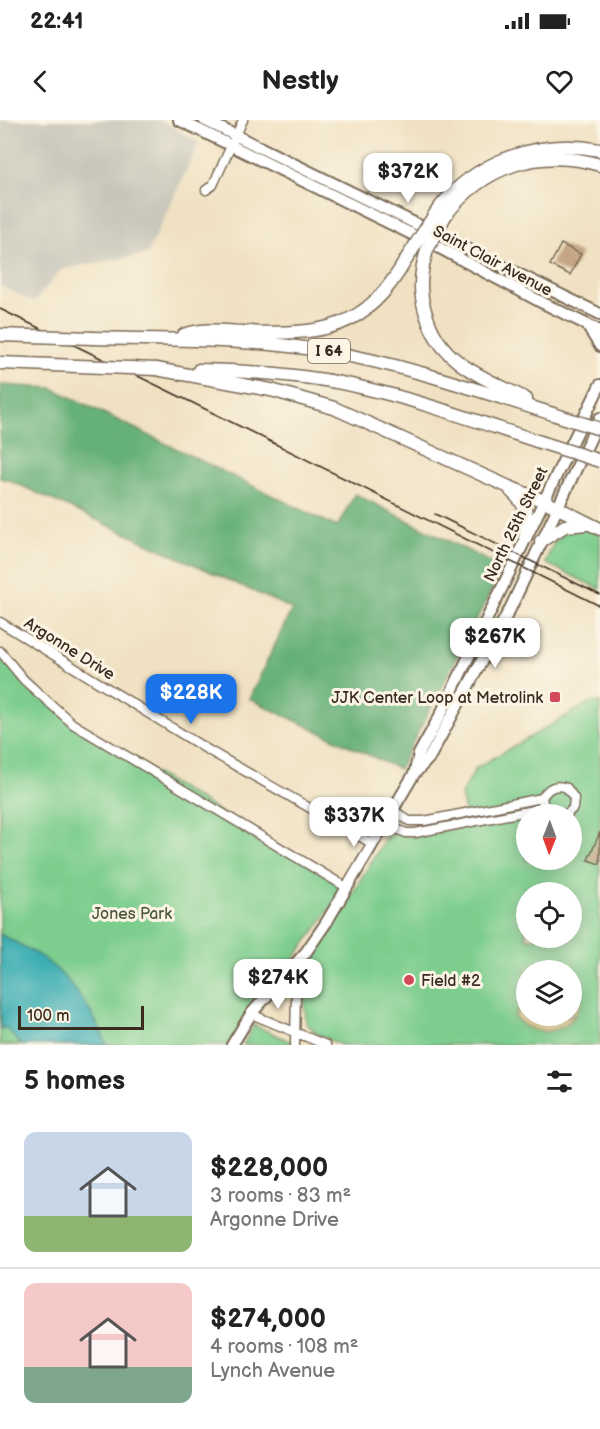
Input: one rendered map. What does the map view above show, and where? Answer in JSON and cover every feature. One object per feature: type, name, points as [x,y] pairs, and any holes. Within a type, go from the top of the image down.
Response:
[{"type":"highway","points":[[556,415],[471,370],[444,350],[434,336],[422,303],[420,290],[423,265],[449,195],[463,182],[485,168],[510,157],[551,147],[600,150]]},
{"type":"highway","points":[[176,339],[204,330],[312,332],[340,324],[356,316],[383,293],[441,214],[471,187],[487,177],[533,160],[572,158],[600,165]]},
{"type":"highway","name":"I 64","points":[[0,335],[280,344],[353,356],[426,374],[600,429]]},
{"type":"highway","name":"I 64","points":[[0,363],[260,372],[342,383],[424,404],[600,461]]},
{"type":"highway","points":[[156,369],[237,382],[298,396],[358,418],[544,501],[595,527]]},
{"type":"highway","points":[[503,484],[525,506],[527,515],[525,538]]},
{"type":"highway","points":[[541,541],[565,526],[595,527]]},
{"type":"main road","name":"Saint Clair Avenue","points":[[179,120],[234,140],[596,311]]},
{"type":"main road","name":"Saint Clair Avenue","points":[[204,120],[234,140],[600,331]]},
{"type":"main road","points":[[586,324],[600,346]]},
{"type":"main road","name":"North 25th Street","points":[[414,774],[419,754],[440,716],[600,385]]},
{"type":"main road","name":"North 25th Street","points":[[232,1045],[251,1014],[293,968],[319,932],[414,774],[429,758],[510,609],[600,418]]},
{"type":"street","points":[[206,190],[213,185],[243,120]]},
{"type":"street","name":"Argonne Drive","points":[[0,622],[208,750],[373,844]]},
{"type":"street","points":[[0,651],[24,680],[73,724],[346,887]]},
{"type":"street","points":[[546,804],[548,790],[553,786],[567,788],[571,792],[573,804]]},
{"type":"street","points":[[393,810],[410,821],[516,810]]},
{"type":"street","points":[[385,824],[406,833],[415,833],[516,813]]},
{"type":"street","points":[[293,968],[296,992],[295,1045]]},
{"type":"street","points":[[251,1014],[326,1045]]},
{"type":"shaded area","points":[[0,120],[160,120],[199,143],[147,254],[62,269],[34,302],[0,286]]},
{"type":"green space","points":[[0,385],[52,388],[337,527],[355,494],[503,568],[399,769],[249,699],[292,609],[0,478]]},
{"type":"green space","points":[[587,529],[600,535],[600,589],[545,563],[554,543],[566,531]]},
{"type":"green space","name":"Jones Park","points":[[0,651],[73,724],[346,887],[232,1045],[0,1045]]},
{"type":"green space","points":[[600,702],[600,1045],[341,1045],[317,1034],[306,1023],[303,974],[307,965],[321,946],[387,835],[412,837],[468,826],[461,794],[476,768],[589,703]]},
{"type":"green space","points":[[254,1025],[298,1045],[243,1045]]},
{"type":"sand","points":[[526,1026],[562,1026],[546,1031]]},
{"type":"water","points":[[0,934],[43,958],[66,979],[96,1022],[107,1045],[21,1045],[5,1027],[1,1030]]},
{"type":"building","points":[[561,244],[581,254],[570,275],[550,265]]},
{"type":"building","points":[[600,832],[600,864],[588,860]]},
{"type":"tram line","points":[[0,309],[600,606]]},
{"type":"tram line","points":[[435,514],[600,595]]},
{"type":"place","name":"JJK Center Loop at Metrolink","points":[[555,697]]},
{"type":"place","name":"Field #2","points":[[409,980]]}]
